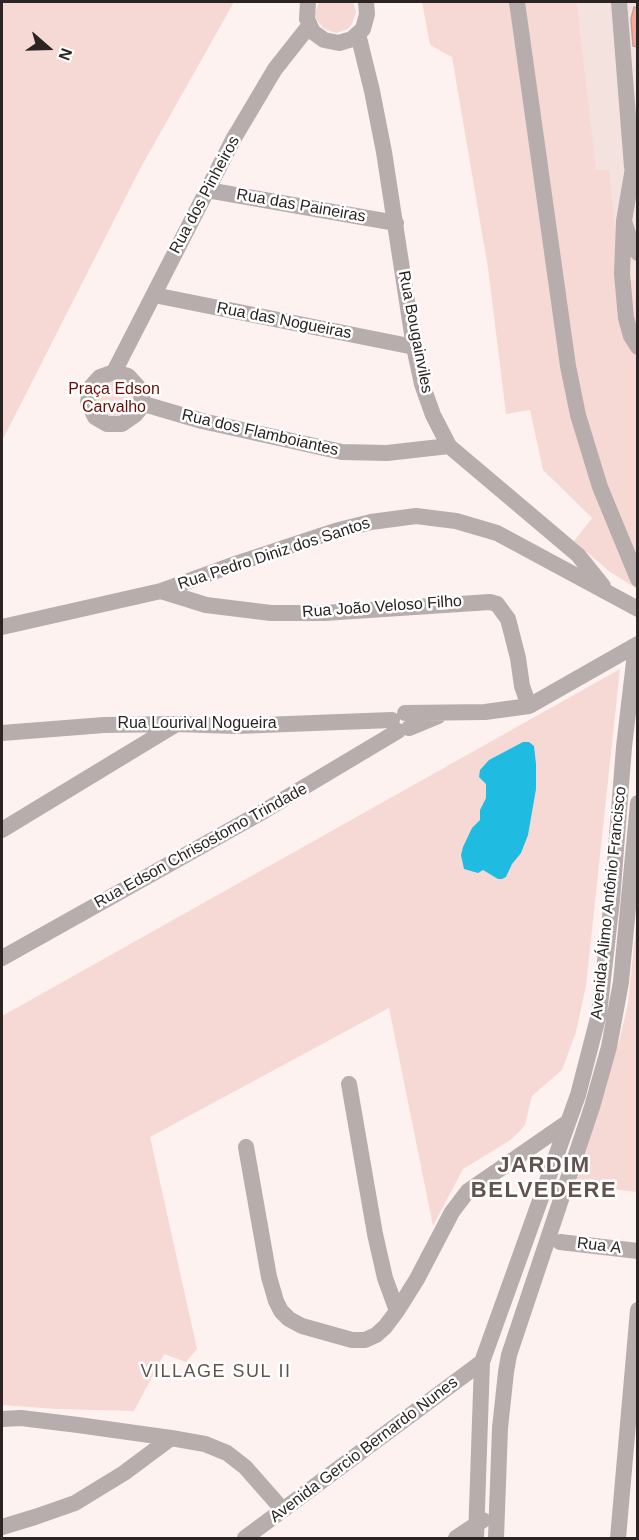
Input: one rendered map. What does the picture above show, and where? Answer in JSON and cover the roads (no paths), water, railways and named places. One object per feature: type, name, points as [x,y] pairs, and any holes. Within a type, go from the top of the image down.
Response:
[{"type":"street","points":[[308,2],[306,11],[309,26],[318,37],[331,43],[345,42],[358,34],[366,22],[366,2]]},
{"type":"street","points":[[518,2],[568,366],[576,405],[600,487],[638,579]]},
{"type":"street","points":[[619,2],[632,167]]},
{"type":"street","name":"Rua dos Pinheiros","points":[[114,372],[207,190],[275,69],[309,26]]},
{"type":"street","name":"Rua Bougainviles","points":[[358,34],[372,91],[396,223],[414,347],[429,405],[449,446],[578,555],[610,593]]},
{"type":"street","points":[[638,149],[632,167],[624,221],[622,274],[626,318],[631,336],[638,347]]},
{"type":"street","name":"Rua das Paineiras","points":[[207,190],[396,223]]},
{"type":"street","points":[[624,221],[630,240],[638,253]]},
{"type":"street","name":"Rua das Nogueiras","points":[[154,295],[414,347]]},
{"type":"street","points":[[114,372],[128,376],[138,387],[144,404],[135,415],[122,424],[107,424],[95,417],[88,403],[90,388],[100,377],[114,372]]},
{"type":"street","name":"Rua dos Flamboiantes","points":[[144,404],[202,421],[342,452],[387,453],[449,446]]},
{"type":"street","name":"Rua Pedro Diniz dos Santos","points":[[2,627],[161,591],[334,531],[371,522],[416,516],[456,521],[496,533],[638,609]]},
{"type":"street","name":"Rua João Veloso Filho","points":[[161,591],[206,604],[271,613],[324,613],[490,602],[497,604],[508,619],[518,658],[522,686],[529,706]]},
{"type":"street","points":[[401,723],[448,711],[485,712],[529,706],[637,644]]},
{"type":"street","name":"Avenida Álimo Antônio Francisco","points":[[477,1531],[484,1360],[569,1121],[587,1066],[599,1014],[609,931],[624,747],[637,644]]},
{"type":"street","name":"Rua Lourival Nogueira","points":[[2,733],[104,725],[236,726],[401,723]]},
{"type":"street","name":"Rua Edson Chrisostomo Trindade","points":[[2,958],[254,817],[401,723]]},
{"type":"street","points":[[2,830],[176,724]]},
{"type":"street","name":"Avenida Álimo Antônio Francisco","points":[[496,1539],[500,1428],[509,1355],[592,1107],[609,1047],[621,982],[638,803]]},
{"type":"street","points":[[349,1084],[375,1234],[385,1278],[397,1311]]},
{"type":"street","points":[[246,1147],[269,1277],[281,1311],[289,1319],[302,1326],[352,1340],[365,1340],[376,1335],[385,1327],[397,1311],[461,1199],[468,1191],[569,1121]]},
{"type":"street","name":"Rua A","points":[[560,1242],[638,1251]]},
{"type":"street","points":[[618,1539],[638,1310]]},
{"type":"street","points":[[506,1372],[494,1374],[484,1360],[500,1350],[509,1355]]},
{"type":"street","name":"Avenida Gercio Bernardo Nunes","points":[[245,1539],[484,1360]]},
{"type":"street","points":[[2,1419],[32,1420],[205,1444],[227,1453],[245,1467],[283,1510]]},
{"type":"street","points":[[2,1527],[75,1503],[124,1473],[171,1438]]},
{"type":"street","points":[[456,1539],[477,1531],[498,1509]]},
{"type":"water","points":[[523,742],[529,742],[534,746],[536,789],[528,835],[521,853],[512,864],[506,877],[502,879],[483,870],[478,873],[464,869],[461,855],[463,847],[472,828],[480,820],[480,810],[486,798],[486,784],[479,777],[480,770],[489,760]]},
{"type":"district","name":"JARDIM BELVEDERE","points":[[544,1178]]},
{"type":"district","name":"VILLAGE SUL II","points":[[216,1372]]},
{"type":"park label","name":"Praça Edson Carvalho","points":[[114,399]]}]
